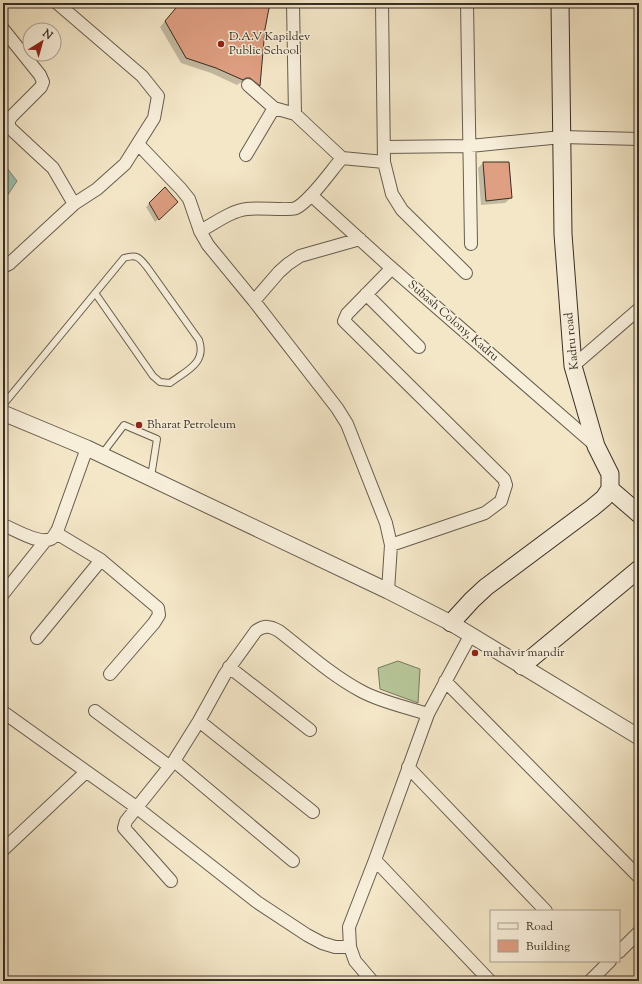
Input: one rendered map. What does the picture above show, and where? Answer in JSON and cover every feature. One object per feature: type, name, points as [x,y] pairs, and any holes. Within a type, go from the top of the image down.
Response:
[{"type":"main road","name":"Kadru road","points":[[560,3],[563,234],[573,366],[596,446],[610,474],[610,488]]},
{"type":"main road","points":[[451,623],[486,587],[592,508],[604,498],[610,488],[639,514]]},
{"type":"main road","points":[[522,666],[639,569]]},
{"type":"street","points":[[3,267],[9,264],[74,204],[97,189],[125,164],[139,145],[154,118],[158,96],[142,76],[57,3]]},
{"type":"street","points":[[293,3],[295,114]]},
{"type":"street","points":[[382,3],[384,162],[392,194],[402,210],[466,273]]},
{"type":"street","points":[[467,3],[471,244]]},
{"type":"street","points":[[3,28],[40,75],[43,82],[41,87],[8,112],[8,124],[11,130],[53,168],[74,204]]},
{"type":"street","points":[[248,85],[274,108],[295,114],[342,158],[384,162]]},
{"type":"street","points":[[246,155],[274,108]]},
{"type":"street","points":[[384,147],[470,146],[562,137],[639,139]]},
{"type":"street","points":[[139,145],[189,198],[200,231],[208,245],[254,301],[337,408],[347,424],[386,523],[391,545],[388,591]]},
{"type":"street","points":[[200,231],[235,212],[246,209],[294,209],[302,204],[311,195],[342,158]]},
{"type":"street","name":"Subash Colony, Kadru","points":[[311,195],[392,268],[596,446]]},
{"type":"street","points":[[254,301],[279,272],[300,256],[360,239]]},
{"type":"street","points":[[391,545],[485,513],[501,501],[506,485],[504,479],[344,321],[345,317],[392,268]]},
{"type":"street","points":[[366,294],[418,347]]},
{"type":"street","points":[[573,366],[639,309]]},
{"type":"street","points":[[3,412],[151,478],[388,591],[451,623],[639,737]]},
{"type":"street","points":[[3,524],[37,540],[52,538],[58,529],[86,448]]},
{"type":"street","points":[[56,533],[101,560],[158,608],[159,615],[154,623],[110,674]]},
{"type":"street","points":[[3,594],[46,540]]},
{"type":"street","points":[[37,638],[101,560]]},
{"type":"street","points":[[171,881],[124,828],[126,821],[172,763],[199,721],[217,686],[256,631],[263,626],[271,626],[344,681],[362,691],[381,699],[428,714]]},
{"type":"street","points":[[372,981],[355,961],[350,947],[349,927],[428,714],[471,634]]},
{"type":"street","points":[[230,667],[310,730]]},
{"type":"street","points":[[445,681],[639,877]]},
{"type":"street","points":[[95,711],[172,763],[293,861]]},
{"type":"street","points":[[3,712],[136,807],[234,885],[307,936],[335,947],[350,947]]},
{"type":"street","points":[[199,721],[313,812]]},
{"type":"street","points":[[408,768],[545,910]]},
{"type":"street","points":[[3,850],[86,772]]},
{"type":"street","points":[[375,860],[490,981]]},
{"type":"street","points":[[620,951],[638,934]]},
{"type":"street","points":[[590,981],[602,964]]},
{"type":"lane","points":[[3,405],[95,293],[124,258],[131,256],[139,257],[199,340],[202,348],[201,357],[195,365],[170,383],[160,382],[153,376],[95,293]]},
{"type":"lane","points":[[102,455],[124,425],[156,439],[151,478]]},
{"type":"shaded area","points":[[3,163],[17,181],[3,202]]},
{"type":"shaded area","points":[[398,661],[420,669],[418,703],[380,689],[378,668]]},
{"type":"building","name":"D.A.V Kapildev Public School","points":[[180,3],[270,3],[265,29],[260,86],[250,78],[243,80],[216,68],[186,58],[165,21]]},
{"type":"building","points":[[483,162],[509,162],[512,198],[486,201]]},
{"type":"building","points":[[165,187],[178,202],[159,220],[149,203]]},
{"type":"place","name":"D.A.V Kapildev Public School","points":[[221,44]]},
{"type":"place","name":"Bharat Petroleum","points":[[139,425]]},
{"type":"place","name":"mahavir mandir","points":[[475,653]]}]
